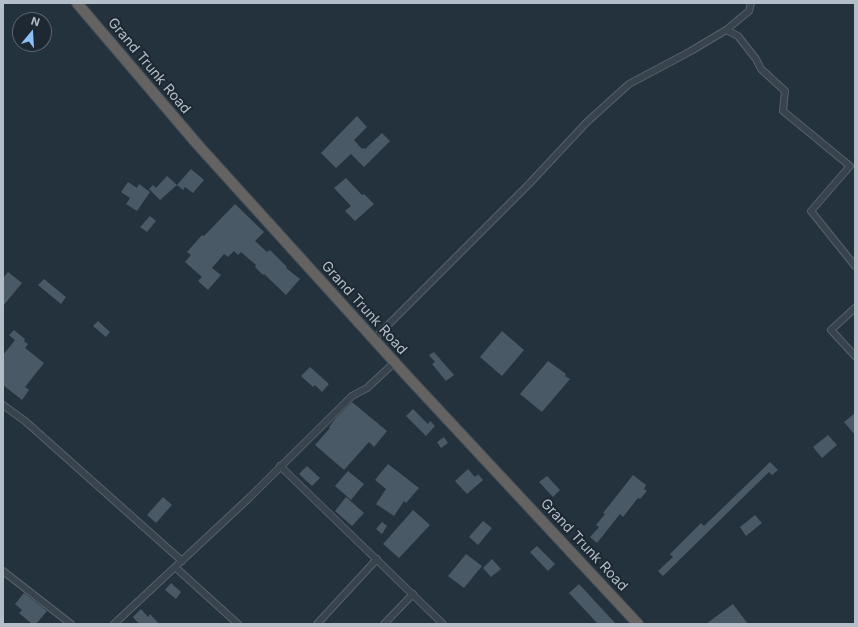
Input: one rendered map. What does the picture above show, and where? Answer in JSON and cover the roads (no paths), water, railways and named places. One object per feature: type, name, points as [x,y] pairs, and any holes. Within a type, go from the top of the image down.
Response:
[{"type":"highway","name":"Grand Trunk Road","points":[[77,3],[198,145],[395,362],[638,624]]},
{"type":"street","points":[[374,339],[529,184],[587,122],[629,84],[691,51],[726,30],[749,11],[752,3]]},
{"type":"street","points":[[726,30],[738,36],[756,59],[761,69],[785,91],[783,111],[850,166],[811,211],[855,266]]},
{"type":"street","points":[[855,308],[831,330],[855,356]]},
{"type":"street","points":[[114,624],[238,508],[280,466],[298,451],[352,396],[367,388],[395,362]]},
{"type":"street","points":[[3,405],[31,426],[182,560]]},
{"type":"street","points":[[280,466],[443,624]]},
{"type":"street","points":[[317,624],[377,559]]},
{"type":"street","points":[[175,567],[238,624]]},
{"type":"street","points":[[3,571],[71,624]]},
{"type":"street","points":[[384,624],[413,594]]}]
